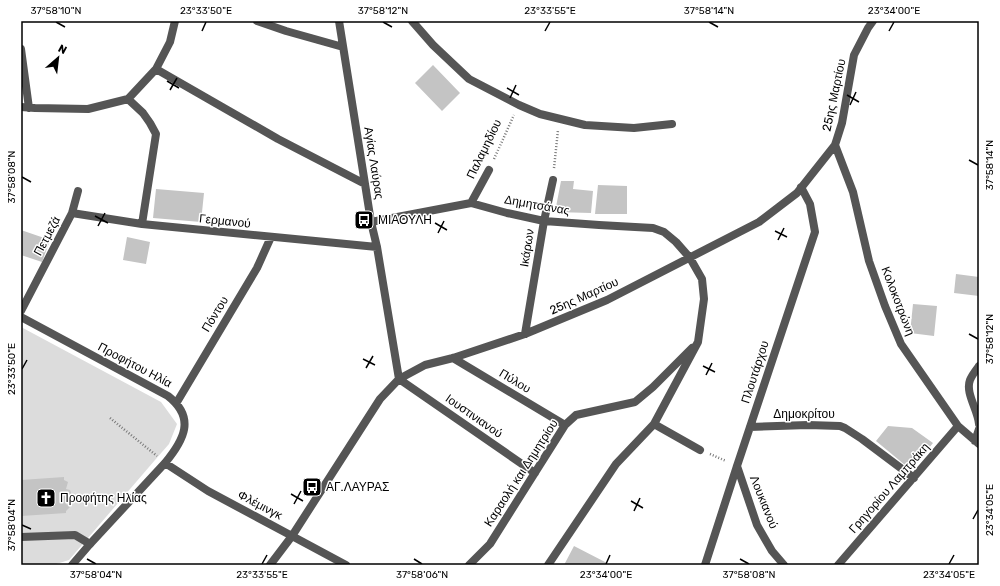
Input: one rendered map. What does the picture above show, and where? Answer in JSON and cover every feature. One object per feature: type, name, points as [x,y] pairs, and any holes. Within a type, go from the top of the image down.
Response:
[{"type":"street","points":[[21,48],[25,107],[88,109],[128,99],[156,69],[170,42],[175,21]]},
{"type":"street","points":[[257,21],[343,47]]},
{"type":"street","name":"Αγίας Λαύρας","points":[[339,21],[371,222],[377,248],[399,379]]},
{"type":"street","points":[[412,21],[433,45],[469,79],[519,105],[540,114],[585,125],[634,128],[672,124]]},
{"type":"street","name":"25ης Μαρτίου","points":[[270,565],[292,536],[380,399],[399,379],[425,365],[453,358],[525,334],[607,300],[759,222],[797,193],[835,145],[842,123],[854,55],[873,21]]},
{"type":"street","points":[[156,69],[278,139],[365,184]]},
{"type":"street","points":[[128,99],[143,113],[150,122],[156,134],[142,224]]},
{"type":"street","name":"Κολοκοτρώνη","points":[[835,145],[853,192],[870,261],[885,306],[901,344],[958,426],[977,443]]},
{"type":"street","name":"Παλαμηδίου","points":[[471,203],[489,170]]},
{"type":"street","name":"Ικάρων","points":[[525,334],[544,221],[553,180]]},
{"type":"street","name":"Πλουτάρχου","points":[[706,565],[737,466],[815,232],[810,204],[801,187]]},
{"type":"street","name":"Πετμεζά","points":[[21,311],[72,213],[78,191]]},
{"type":"street","name":"Δημητσάνας","points":[[371,222],[471,203],[506,213],[544,221],[653,228],[664,232],[676,242],[690,258]]},
{"type":"street","name":"Γερμανού","points":[[72,213],[142,224],[377,248]]},
{"type":"street","name":"Πόντου","points":[[177,402],[257,268],[271,237]]},
{"type":"street","points":[[548,565],[616,464],[654,424],[698,342],[704,299],[702,279],[690,258]]},
{"type":"street","name":"Προφήτου Ηλία","points":[[21,317],[168,396],[177,402],[185,419],[182,437],[178,446],[165,463],[72,565]]},
{"type":"street","name":"Καραολή και Δημητρίου","points":[[469,565],[490,544],[564,425],[576,415],[635,402],[653,387],[698,342]]},
{"type":"street","name":"Πύλου","points":[[453,358],[564,425]]},
{"type":"street","points":[[979,366],[970,380],[969,391],[979,424]]},
{"type":"street","name":"Ιουστινιανού","points":[[399,379],[535,473]]},
{"type":"street","points":[[654,424],[700,450]]},
{"type":"street","name":"Δημοκρίτου","points":[[750,427],[808,424],[840,426],[862,438],[914,478]]},
{"type":"street","name":"Γρηγορίου Λαμπράκη","points":[[838,565],[958,426]]},
{"type":"street","points":[[977,443],[979,429]]},
{"type":"street","name":"Φλέμινγκ","points":[[165,463],[208,491],[346,565]]},
{"type":"street","name":"Λουκιανού","points":[[737,466],[757,525],[772,551],[784,565]]},
{"type":"street","points":[[21,537],[75,535],[90,544]]},
{"type":"path","name":"Παλαμηδίου","points":[[489,170],[519,105]]},
{"type":"path","points":[[553,180],[559,119]]},
{"type":"path","points":[[110,418],[165,463]]},
{"type":"path","points":[[700,450],[737,466]]},
{"type":"shaded area","points":[[21,327],[161,402],[177,424],[169,444],[69,560],[53,565],[21,565]]},
{"type":"building","points":[[433,65],[460,93],[442,111],[415,83]]},
{"type":"building","points":[[561,181],[574,181],[573,189],[593,191],[591,213],[555,212]]},
{"type":"building","points":[[598,185],[627,186],[627,214],[595,214]]},
{"type":"building","points":[[156,189],[204,193],[201,222],[153,218]]},
{"type":"building","points":[[21,230],[50,240],[42,262],[21,255]]},
{"type":"building","points":[[127,237],[150,242],[146,264],[123,260]]},
{"type":"building","points":[[956,274],[979,277],[979,296],[954,293]]},
{"type":"building","points":[[913,304],[937,306],[934,336],[910,333]]},
{"type":"building","points":[[888,426],[912,428],[933,443],[911,470],[876,441]]},
{"type":"building","name":"Προφήτης Ηλίας","points":[[64,477],[64,480],[68,482],[66,489],[70,490],[72,496],[71,500],[66,504],[70,507],[66,513],[21,516],[21,480]]},
{"type":"building","points":[[574,546],[607,563],[606,565],[564,565]]},
{"type":"place","name":"ΜΙΑΟΥΛΗ","points":[[364,220]]},
{"type":"place","name":"ΑΓ.ΛΑΥΡΑΣ","points":[[312,487]]},
{"type":"place","name":"Προφήτης Ηλίας","points":[[46,498]]}]
